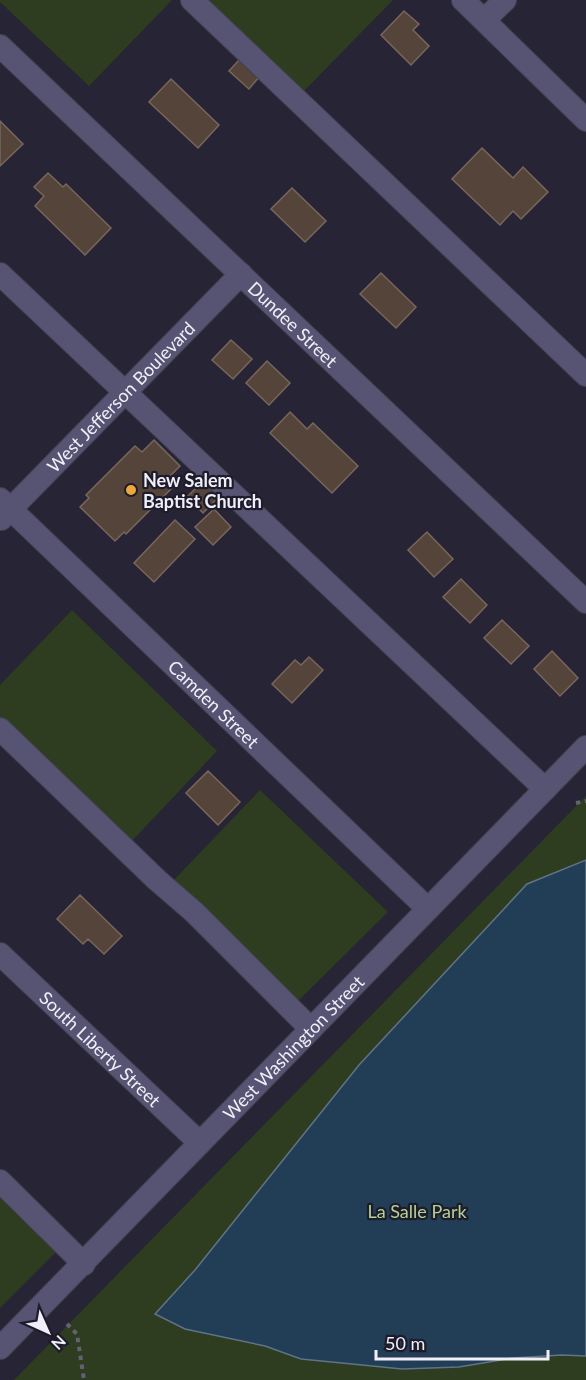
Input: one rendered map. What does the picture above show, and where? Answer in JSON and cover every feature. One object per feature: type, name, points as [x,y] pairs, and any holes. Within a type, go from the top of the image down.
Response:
[{"type":"street","points":[[192,0],[586,375]]},
{"type":"street","points":[[463,0],[586,120]]},
{"type":"street","points":[[484,20],[505,0]]},
{"type":"street","name":"Dundee Street","points":[[0,46],[586,602]]},
{"type":"street","points":[[0,274],[545,789]]},
{"type":"street","name":"West Jefferson Boulevard","points":[[4,510],[241,274]]},
{"type":"street","name":"Camden Street","points":[[4,510],[428,909]]},
{"type":"street","points":[[0,729],[157,880],[194,912],[311,1029]]},
{"type":"street","name":"West Washington Street","points":[[0,1348],[586,747]]},
{"type":"street","name":"South Liberty Street","points":[[0,954],[201,1143]]},
{"type":"street","points":[[0,1181],[84,1264]]},
{"type":"path","points":[[576,803],[586,801]]},
{"type":"path","points":[[68,1324],[77,1334],[84,1380]]},
{"type":"green space","points":[[0,0],[172,0],[89,86]]},
{"type":"green space","points":[[203,0],[393,0],[302,93]]},
{"type":"green space","points":[[72,610],[217,751],[130,843],[0,717],[0,685]]},
{"type":"green space","points":[[260,790],[388,912],[297,1002],[171,883]]},
{"type":"green space","name":"La Salle Park","points":[[586,796],[586,1380],[14,1380]]},
{"type":"green space","points":[[0,1191],[60,1248],[0,1308]]},
{"type":"water","name":"La Salle Park","points":[[586,860],[586,1356],[513,1358],[459,1367],[402,1369],[301,1359],[265,1346],[185,1329],[155,1314],[195,1270],[359,1065],[527,884]]},
{"type":"building","points":[[404,11],[419,24],[413,30],[429,46],[411,65],[381,35]]},
{"type":"building","points":[[239,60],[259,77],[249,89],[229,71]]},
{"type":"building","points":[[171,79],[219,125],[198,148],[149,102]]},
{"type":"building","points":[[0,121],[23,144],[0,166]]},
{"type":"building","points":[[482,148],[513,178],[523,167],[548,192],[521,219],[513,211],[500,225],[452,179]]},
{"type":"building","points":[[48,173],[63,187],[66,184],[111,228],[85,255],[35,206],[44,196],[34,187]]},
{"type":"building","points":[[292,188],[326,221],[305,242],[271,209]]},
{"type":"building","points":[[381,273],[416,307],[396,328],[360,294]]},
{"type":"building","points":[[231,340],[252,359],[233,379],[212,360]]},
{"type":"building","points":[[267,361],[290,383],[269,405],[246,383]]},
{"type":"building","points":[[290,412],[307,429],[313,423],[358,466],[332,493],[270,433]]},
{"type":"building","name":"New Salem Baptist Church","points":[[154,440],[180,466],[168,478],[175,485],[126,534],[124,532],[115,541],[80,507],[89,498],[86,495],[135,446],[142,452]]},
{"type":"building","points":[[204,480],[220,496],[203,513],[187,497]]},
{"type":"building","points":[[214,509],[231,527],[213,545],[195,527]]},
{"type":"building","points":[[175,520],[195,539],[154,582],[134,563]]},
{"type":"building","points":[[427,532],[453,559],[434,577],[408,550]]},
{"type":"building","points":[[461,579],[487,605],[470,623],[443,597]]},
{"type":"building","points":[[502,620],[529,646],[511,664],[484,638]]},
{"type":"building","points":[[552,651],[578,678],[560,696],[534,669]]},
{"type":"building","points":[[309,657],[323,670],[292,703],[272,684],[295,660],[301,665]]},
{"type":"building","points":[[208,771],[240,802],[218,825],[186,793]]},
{"type":"building","points":[[80,895],[122,936],[104,954],[88,939],[83,944],[57,919]]},
{"type":"place","name":"New Salem Baptist Church","points":[[131,490]]}]
